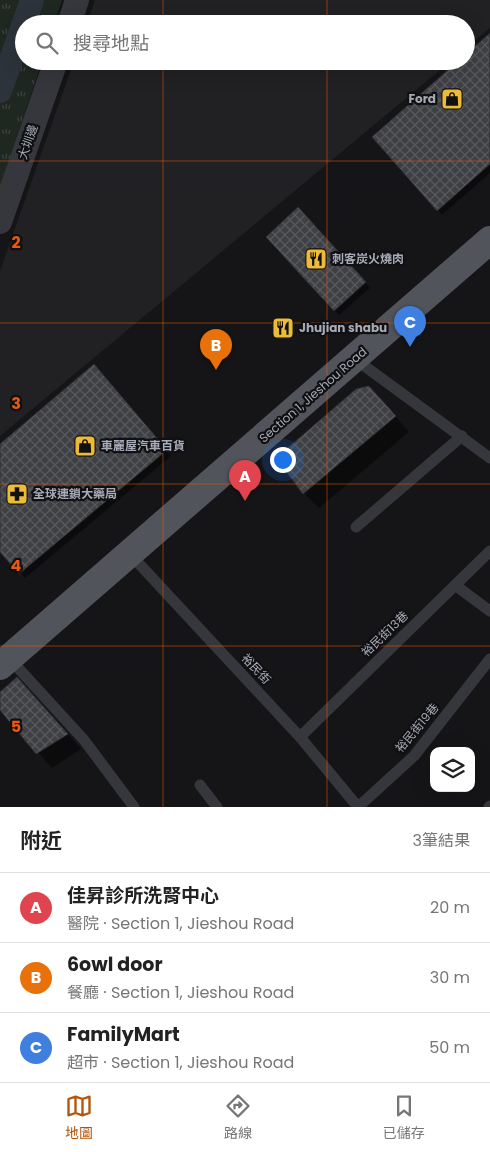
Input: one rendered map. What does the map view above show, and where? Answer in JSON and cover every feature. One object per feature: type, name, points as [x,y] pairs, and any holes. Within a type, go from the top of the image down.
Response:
[{"type":"main road","name":"Section 1, Jieshou Road","points":[[4,662],[490,240]]},
{"type":"street","points":[[72,15],[77,0]]},
{"type":"street","name":"大圳邊","points":[[0,222],[53,70]]},
{"type":"lane","points":[[355,359],[489,456]]},
{"type":"lane","points":[[356,527],[462,436]]},
{"type":"lane","name":"裕民街13巷","points":[[300,737],[490,551]]},
{"type":"lane","name":"裕民街","points":[[130,554],[300,737],[358,807]]},
{"type":"lane","points":[[455,585],[490,611]]},
{"type":"lane","name":"裕民街19巷","points":[[358,807],[414,756],[490,659]]},
{"type":"lane","points":[[4,662],[84,740],[134,807]]},
{"type":"lane","points":[[200,785],[217,807]]},
{"type":"shaded area","points":[[95,0],[490,0],[490,28],[475,40],[475,15],[90,15]]},
{"type":"shaded area","points":[[71,70],[440,70],[0,436],[0,271]]},
{"type":"green space","points":[[0,0],[62,0],[57,15],[15,15],[15,70],[39,70],[0,188]]},
{"type":"building","name":"Ford","points":[[490,33],[490,164],[437,211],[372,137],[448,70],[475,70],[475,46]]},
{"type":"building","name":"刺客炭火燒肉","points":[[298,207],[366,282],[334,311],[266,237]]},
{"type":"building","name":"車麗屋汽車百貨","points":[[94,364],[167,450],[19,574],[0,552],[0,444]]},
{"type":"building","points":[[369,386],[396,416],[303,494],[276,458],[356,389]]},
{"type":"building","points":[[17,677],[68,734],[36,754],[0,710],[0,692]]},
{"type":"waterway","points":[[27,15],[32,0]]},
{"type":"waterway","points":[[0,91],[15,48]]},
{"type":"place","name":"Ford","points":[[452,99]]},
{"type":"place","name":"刺客炭火燒肉","points":[[316,259]]},
{"type":"place","name":"Jhujian shabu","points":[[283,328]]},
{"type":"place","name":"FamilyMart","points":[[410,347]]},
{"type":"place","name":"6owl door","points":[[216,370]]},
{"type":"place","name":"車麗屋汽車百貨","points":[[85,446]]},
{"type":"place","name":"全球連鎖大藥局","points":[[17,494]]},
{"type":"place","name":"佳昇診所洗腎中心","points":[[245,501]]}]
